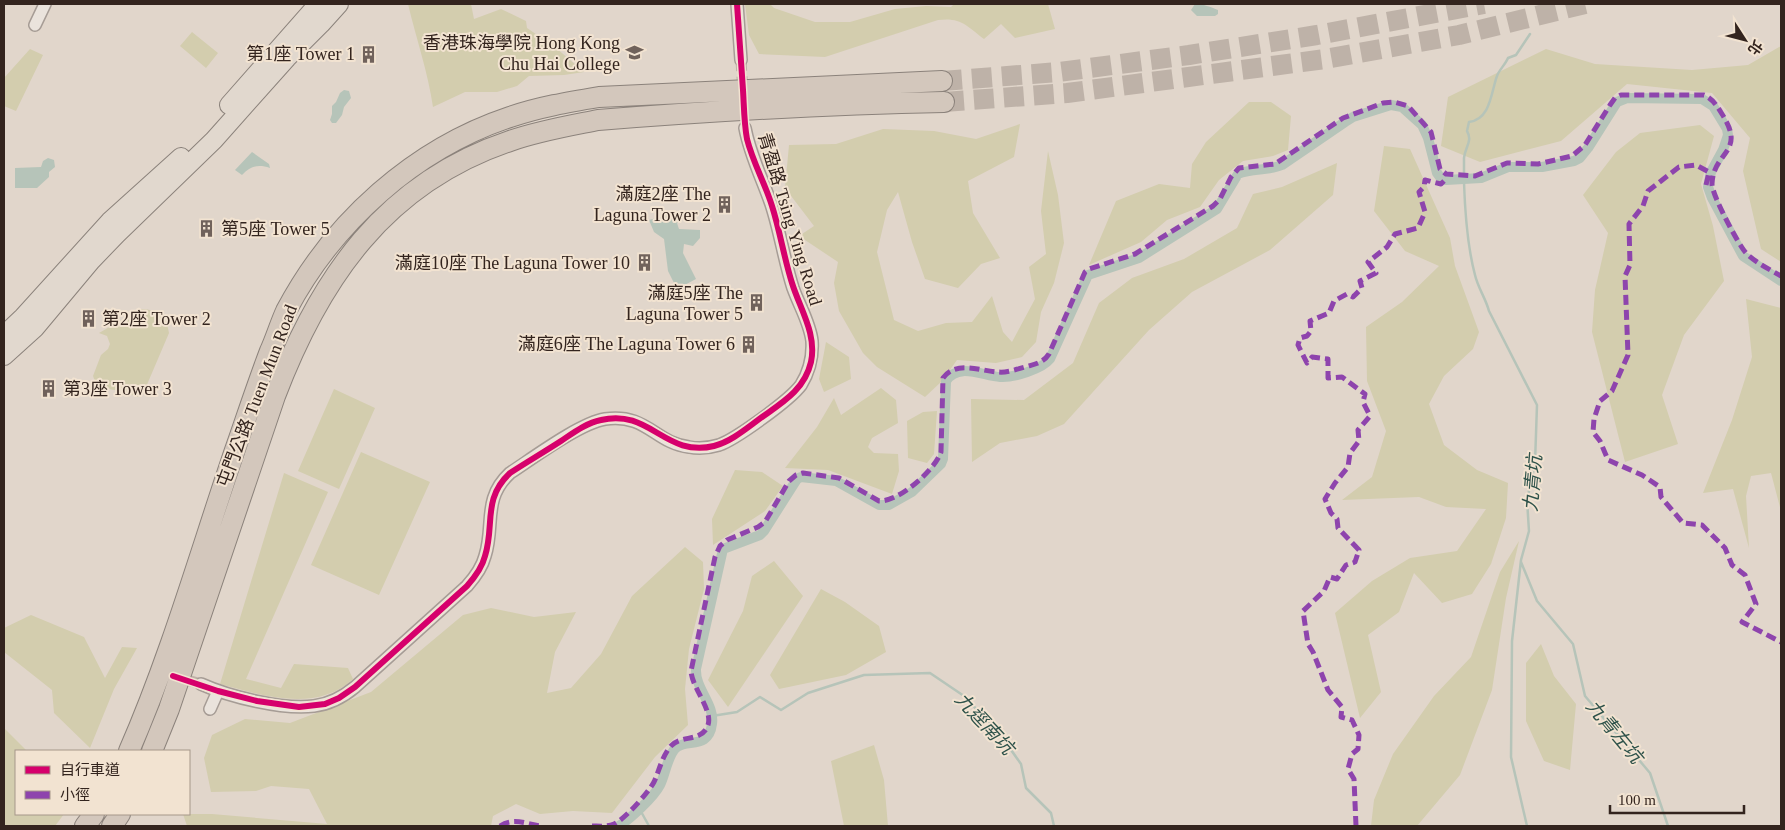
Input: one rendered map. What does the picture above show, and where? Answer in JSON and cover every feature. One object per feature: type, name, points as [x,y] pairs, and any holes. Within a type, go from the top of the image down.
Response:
[{"type":"highway","name":"屯門公路 Tuen Mun Road","points":[[129,750],[157,682],[254,394],[285,313],[303,282],[343,228],[390,184],[451,142],[486,126],[555,104],[599,97],[942,81]]},
{"type":"highway","name":"屯門公路 Tuen Mun Road","points":[[152,750],[173,695],[274,396],[292,353],[312,313],[349,256],[372,228],[399,203],[445,171],[491,148],[523,136],[590,122],[756,108],[944,102]]},
{"type":"highway","points":[[85,826],[93,815]]},
{"type":"highway","points":[[112,826],[119,815]]},
{"type":"main road","points":[[4,335],[23,317],[110,221],[171,167],[205,133],[324,6]]},
{"type":"main road","points":[[4,356],[35,328],[86,267],[117,234],[192,163],[287,58],[324,6]]},
{"type":"street","points":[[35,25],[45,4]]},
{"type":"street","points":[[737,4],[741,60]]},
{"type":"street","name":"青盈路 Tsing Ying Road","points":[[201,684],[218,691],[257,701],[307,707],[332,701],[350,692],[467,586],[476,575],[487,551],[492,501],[497,488],[505,478],[588,424],[610,418],[628,419],[647,426],[680,446],[696,448],[713,447],[736,436],[796,390],[805,377],[810,362],[811,337],[787,268],[774,214],[751,153],[745,128]]},
{"type":"street","points":[[210,709],[218,691]]},
{"type":"shaded area","points":[[408,4],[471,4],[474,19],[501,9],[526,21],[527,28],[555,47],[584,72],[564,75],[529,76],[517,86],[497,92],[465,92],[433,107]]},
{"type":"shaded area","points":[[745,4],[770,4],[774,8],[815,22],[850,22],[895,9],[926,6],[951,7],[954,4],[1048,4],[1055,29],[1015,38],[1001,24],[984,39],[968,26],[958,21],[946,19],[825,57],[759,54],[749,35]]},
{"type":"shaded area","points":[[1195,4],[1218,10],[1218,14],[1215,16],[1197,16],[1191,10]]},
{"type":"shaded area","points":[[192,32],[218,53],[206,68],[180,46]]},
{"type":"shaded area","points":[[1781,46],[1781,262],[1761,249],[1743,171],[1750,138],[1712,93],[1627,84],[1561,141],[1480,162],[1441,146],[1448,97],[1546,49],[1595,64],[1692,70],[1748,65]]},
{"type":"shaded area","points":[[30,49],[43,55],[16,111],[4,106],[4,78]]},
{"type":"shaded area","points":[[344,90],[349,91],[351,98],[336,123],[332,123],[330,120],[332,106]]},
{"type":"shaded area","points":[[1249,102],[1271,102],[1291,116],[1288,150],[1273,156],[1243,161],[1219,180],[1200,207],[1167,220],[1141,242],[1089,265],[1116,201],[1159,184],[1190,188],[1192,164],[1206,142]]},
{"type":"shaded area","points":[[1020,124],[1014,157],[968,181],[973,213],[1000,258],[981,264],[958,288],[925,279],[898,192],[887,210],[877,252],[894,320],[918,331],[946,323],[972,322],[992,296],[1003,332],[1012,342],[1035,299],[1029,267],[1046,254],[1041,211],[1048,151],[1058,195],[1064,243],[1054,283],[1041,312],[1036,342],[1022,357],[996,363],[957,360],[942,381],[925,397],[877,367],[863,353],[839,311],[834,283],[838,262],[799,236],[814,226],[785,188],[789,145],[836,144],[883,129],[934,131],[976,139]]},
{"type":"shaded area","points":[[1700,125],[1714,136],[1701,184],[1713,226],[1724,281],[1684,335],[1662,395],[1678,444],[1625,462],[1592,332],[1595,290],[1608,233],[1583,195],[1616,152],[1640,133]]},
{"type":"shaded area","points":[[1384,146],[1410,149],[1450,238],[1455,266],[1479,332],[1473,349],[1444,376],[1429,404],[1444,445],[1477,470],[1508,483],[1506,518],[1491,564],[1472,594],[1442,603],[1414,573],[1399,612],[1368,635],[1381,692],[1360,718],[1335,613],[1372,581],[1410,558],[1457,551],[1486,509],[1446,507],[1419,497],[1342,500],[1372,477],[1386,431],[1367,381],[1366,327],[1402,302],[1439,266],[1405,251],[1374,211]]},
{"type":"shaded area","points":[[252,152],[269,164],[270,168],[255,167],[242,175],[235,170]]},
{"type":"shaded area","points":[[48,158],[54,160],[55,167],[49,172],[49,177],[37,188],[15,188],[15,168],[41,167],[43,161]]},
{"type":"shaded area","points":[[1337,163],[1333,195],[1270,250],[1192,292],[1149,330],[1064,424],[1037,436],[1000,443],[972,462],[971,399],[1024,400],[1073,363],[1099,303],[1132,278],[1184,259],[1237,228],[1253,194],[1282,187]]},
{"type":"shaded area","points":[[682,211],[686,216],[677,223],[679,229],[700,230],[700,238],[693,246],[684,244],[683,253],[696,279],[677,289],[668,271],[664,239],[654,232],[649,220]]},
{"type":"shaded area","points":[[1746,299],[1781,308],[1781,511],[1771,473],[1751,476],[1746,496],[1749,548],[1733,489],[1703,493],[1732,420],[1752,357]]},
{"type":"shaded area","points":[[141,309],[153,310],[161,314],[166,321],[169,333],[143,394],[137,397],[101,386],[93,376],[101,355],[108,349],[110,344],[107,336],[99,333]]},
{"type":"shaded area","points":[[826,342],[849,357],[851,379],[824,392],[819,379]]},
{"type":"shaded area","points":[[881,388],[896,400],[898,423],[872,438],[868,447],[874,453],[898,454],[899,471],[892,494],[828,470],[785,468],[817,427],[834,398],[841,415]]},
{"type":"shaded area","points":[[334,389],[375,408],[339,489],[298,471]]},
{"type":"shaded area","points":[[937,411],[934,454],[927,463],[908,458],[907,421],[923,412]]},
{"type":"shaded area","points":[[361,452],[430,482],[379,595],[311,565]]},
{"type":"shaded area","points":[[735,470],[762,472],[783,486],[765,511],[713,545],[712,519]]},
{"type":"shaded area","points":[[284,473],[328,492],[246,679],[281,688],[294,664],[348,668],[353,679],[323,696],[306,699],[272,697],[220,684]]},
{"type":"shaded area","points":[[1519,541],[1506,598],[1492,690],[1460,775],[1417,826],[1371,826],[1374,800],[1393,754],[1434,696],[1471,657],[1500,572]]},
{"type":"shaded area","points":[[685,547],[703,562],[704,589],[689,649],[685,689],[688,725],[655,757],[612,813],[573,811],[540,814],[516,804],[493,816],[491,826],[187,826],[183,815],[190,814],[212,814],[327,824],[309,789],[271,786],[256,791],[211,792],[204,758],[212,735],[245,719],[290,723],[371,692],[463,615],[491,608],[534,617],[576,612],[555,652],[547,693],[571,688],[601,654],[632,596]]},
{"type":"shaded area","points":[[774,561],[803,596],[728,707],[708,680],[743,611],[752,576]]},
{"type":"shaded area","points":[[821,589],[845,602],[879,626],[886,652],[846,675],[779,689],[770,675]]},
{"type":"shaded area","points":[[31,615],[84,637],[105,678],[122,647],[137,648],[114,689],[90,748],[54,713],[52,690],[4,652],[4,628]]},
{"type":"shaded area","points":[[1541,644],[1554,676],[1576,704],[1570,770],[1544,761],[1526,721],[1526,663]]},
{"type":"shaded area","points":[[4,728],[26,750],[15,750],[15,815],[63,815],[55,826],[4,826]]},
{"type":"shaded area","points":[[874,745],[884,780],[888,826],[844,826],[831,761]]},
{"type":"waterway","name":"九青坑","points":[[1464,174],[1464,158],[1469,141],[1467,131],[1469,122],[1482,116],[1489,104],[1499,72],[1508,58],[1516,55],[1530,34]]},
{"type":"waterway","points":[[619,826],[657,790],[674,750],[682,745],[703,740],[710,732],[712,724],[711,710],[698,683],[696,669],[723,549],[760,535],[797,479],[801,477],[836,481],[879,505],[889,505],[912,492],[941,464],[943,459],[946,381],[951,375],[964,371],[1006,377],[1027,372],[1046,363],[1050,359],[1088,275],[1139,258],[1217,209],[1238,174],[1282,165],[1353,117],[1391,105],[1402,107],[1422,125],[1428,138],[1437,173],[1446,180],[1481,178],[1508,167],[1542,167],[1574,161],[1580,158],[1588,148],[1617,102],[1627,98],[1702,99],[1713,106],[1727,129],[1728,135],[1723,150],[1711,172],[1708,187],[1712,198],[1743,256],[1781,281]]},
{"type":"waterway","name":"九青坑","points":[[1464,182],[1468,241],[1476,280],[1489,311],[1537,405],[1535,463],[1527,500],[1529,531],[1521,560],[1512,641],[1511,757],[1527,826]]},
{"type":"waterway","name":"九青左坑","points":[[1521,562],[1537,601],[1573,644],[1585,696],[1650,773],[1668,826]]},
{"type":"waterway","name":"九逕南坑","points":[[712,716],[737,712],[760,697],[781,710],[808,693],[864,675],[930,673],[964,696],[999,733],[1021,764],[1026,788],[1051,813],[1054,826]]},
{"type":"waterway","points":[[639,808],[649,826]]},
{"type":"tunnel","points":[[942,81],[1059,72],[1189,55],[1317,35],[1484,4]]},
{"type":"tunnel","points":[[944,102],[1067,93],[1325,59],[1459,35],[1585,4]]},
{"type":"tunnel","points":[[741,60],[745,128]]},
{"type":"tunnel","points":[[174,676],[201,684]]},
{"type":"marked path","points":[[592,826],[611,825],[624,817],[651,787],[670,747],[674,743],[701,734],[708,725],[708,713],[692,678],[691,671],[715,557],[720,546],[727,540],[758,527],[765,522],[789,481],[796,475],[803,473],[839,478],[879,501],[887,500],[906,491],[924,476],[941,452],[943,378],[948,373],[961,368],[1005,372],[1041,361],[1049,354],[1085,272],[1135,254],[1213,206],[1220,199],[1231,177],[1239,168],[1275,164],[1343,118],[1383,103],[1394,102],[1408,106],[1431,132],[1440,169],[1446,174],[1475,176],[1507,163],[1538,164],[1572,156],[1585,145],[1615,98],[1621,95],[1704,95],[1718,108],[1729,127],[1731,137],[1730,145],[1714,173],[1712,184],[1716,198],[1746,253],[1758,263],[1781,276]]},
{"type":"marked path","points":[[1706,185],[1709,172],[1696,165],[1679,167],[1648,191],[1643,206],[1629,224],[1630,265],[1625,276],[1628,355],[1612,391],[1600,401],[1594,419],[1593,432],[1600,441],[1608,460],[1642,475],[1660,487],[1661,497],[1683,523],[1702,525],[1725,548],[1732,565],[1745,575],[1756,604],[1742,622],[1781,642]]},
{"type":"marked path","points":[[1356,826],[1354,779],[1348,769],[1352,754],[1358,749],[1359,735],[1352,720],[1341,717],[1342,707],[1328,690],[1308,644],[1303,611],[1324,591],[1330,577],[1337,579],[1346,565],[1355,562],[1359,550],[1338,528],[1337,519],[1331,513],[1325,499],[1348,467],[1350,453],[1359,441],[1358,430],[1370,416],[1363,402],[1365,394],[1342,377],[1328,378],[1328,359],[1312,357],[1307,363],[1298,345],[1300,338],[1307,336],[1311,331],[1310,321],[1329,313],[1334,301],[1347,294],[1353,297],[1362,288],[1360,281],[1376,273],[1368,262],[1387,247],[1395,234],[1418,228],[1425,212],[1419,192],[1424,187],[1425,180],[1441,184],[1444,181]]},
{"type":"marked path","points":[[500,826],[510,822],[541,826]]},
{"type":"cycle path","points":[[173,676],[218,691],[257,701],[299,707],[325,704],[339,698],[355,687],[467,586],[475,576],[484,560],[488,545],[492,503],[501,483],[510,473],[590,423],[601,420],[618,418],[632,421],[670,440],[697,448],[721,444],[741,433],[780,404],[799,387],[811,362],[812,342],[807,322],[789,274],[772,206],[747,139],[737,4]]},
{"type":"place","name":"香港珠海學院 Hong Kong Chu Hai College","points":[[634,53]]},
{"type":"place","name":"第1座 Tower 1","points":[[369,54]]},
{"type":"place","name":"滿庭2座 The Laguna Tower 2","points":[[725,204]]},
{"type":"place","name":"第5座 Tower 5","points":[[207,229]]},
{"type":"place","name":"滿庭10座 The Laguna Tower 10","points":[[644,263]]},
{"type":"place","name":"滿庭5座 The Laguna Tower 5","points":[[757,303]]},
{"type":"place","name":"第2座 Tower 2","points":[[88,319]]},
{"type":"place","name":"滿庭6座 The Laguna Tower 6","points":[[749,344]]},
{"type":"place","name":"第3座 Tower 3","points":[[49,389]]}]
